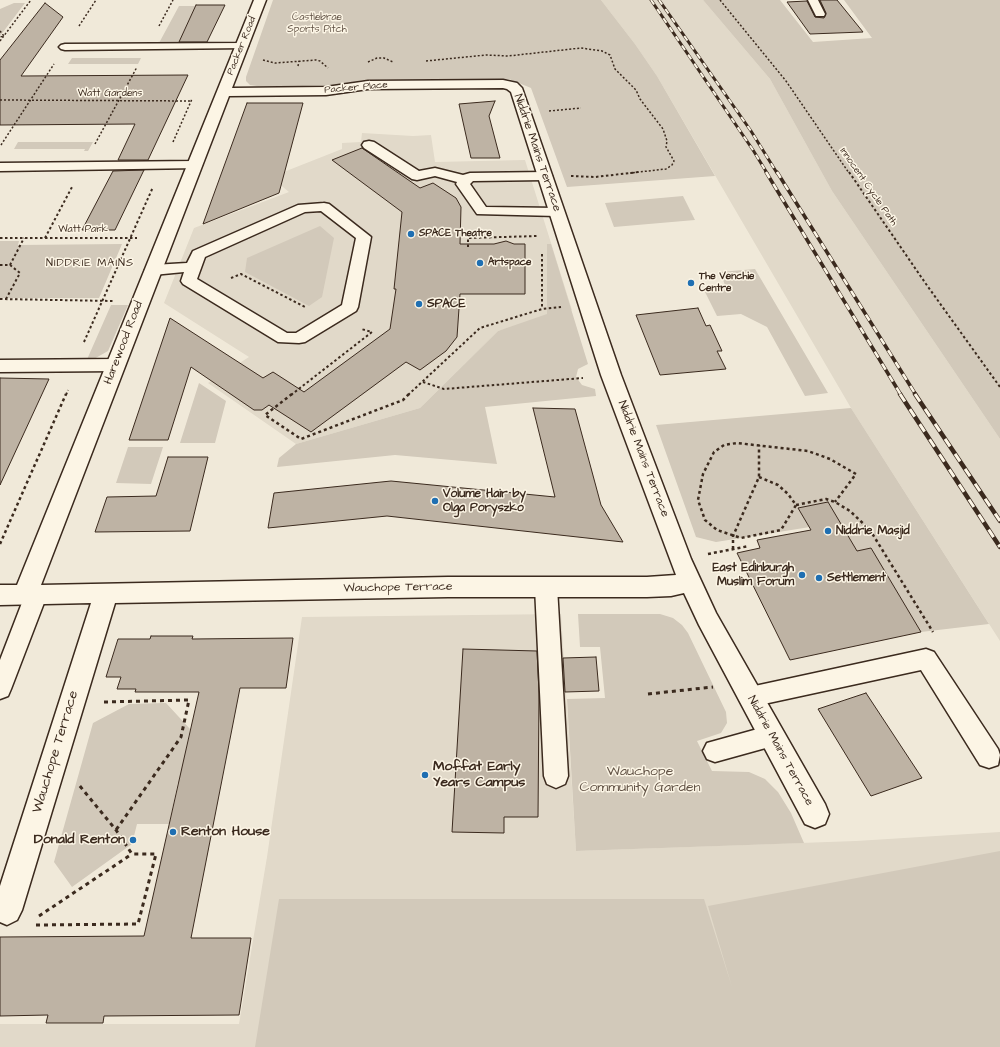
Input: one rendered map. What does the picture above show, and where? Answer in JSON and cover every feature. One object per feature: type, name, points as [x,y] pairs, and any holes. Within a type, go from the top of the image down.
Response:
[{"type":"street","name":"Packer Road","points":[[222,96],[260,0]]},
{"type":"street","name":"Packer Place","points":[[222,96],[326,91],[368,84],[503,84],[512,86]]},
{"type":"street","name":"Niddrie Mains Terrace","points":[[512,86],[517,91],[545,176],[549,212],[588,304],[611,375],[680,559],[707,618],[815,814]]},
{"type":"street","name":"Harewood Road","points":[[30,595],[116,365],[222,96]]},
{"type":"street","name":"Wauchope Terrace","points":[[0,595],[448,587],[647,587],[671,586],[690,582]]},
{"type":"street","name":"Wauchope Terrace","points":[[17,917],[55,755],[106,594]]},
{"type":"lane","points":[[813,0],[820,14]]},
{"type":"lane","points":[[66,47],[242,46]]},
{"type":"lane","points":[[369,145],[417,176],[435,172],[465,180]]},
{"type":"lane","points":[[0,167],[195,165]]},
{"type":"lane","points":[[545,176],[470,177],[462,184],[482,211],[549,212]]},
{"type":"lane","points":[[303,208],[324,208],[364,237],[350,307],[299,338],[284,338],[200,287],[189,281],[198,254],[303,208]]},
{"type":"lane","points":[[153,270],[193,267]]},
{"type":"lane","points":[[0,366],[116,365]]},
{"type":"lane","points":[[546,587],[556,776]]},
{"type":"lane","points":[[0,689],[30,595]]},
{"type":"lane","points":[[745,687],[926,659],[989,757]]},
{"type":"lane","points":[[715,751],[772,736]]},
{"type":"path","points":[[0,40],[31,0]]},
{"type":"path","points":[[0,148],[96,0]]},
{"type":"path","points":[[45,238],[173,0]]},
{"type":"path","name":"Innocent Cycle Path","points":[[720,0],[786,81],[926,284],[1000,387]]},
{"type":"path","points":[[0,31],[4,36]]},
{"type":"path","points":[[0,37],[4,36]]},
{"type":"path","points":[[267,61],[268,57]]},
{"type":"path","points":[[298,66],[299,61]]},
{"type":"path","name":"Watt Gardens","points":[[0,100],[119,101],[222,96]]},
{"type":"path","points":[[524,113],[581,108]]},
{"type":"path","points":[[542,309],[542,236],[549,212]]},
{"type":"path","points":[[468,247],[468,238],[542,236]]},
{"type":"path","name":"Watt Park","points":[[0,238],[166,238]]},
{"type":"path","points":[[10,265],[24,238]]},
{"type":"path","points":[[0,265],[10,265],[20,273],[6,299]]},
{"type":"path","points":[[200,287],[216,285],[241,274],[330,320],[372,332],[265,415],[301,439],[403,400],[480,328],[542,309],[588,304]]},
{"type":"path","points":[[0,299],[141,302]]},
{"type":"path","points":[[0,544],[79,366]]},
{"type":"path","points":[[423,382],[444,389],[611,375]]},
{"type":"path","points":[[835,502],[856,474],[830,459],[808,451],[737,443],[724,445],[714,452],[703,474],[698,500],[705,520],[717,530],[741,538],[781,530],[796,505],[826,499],[835,502],[850,511],[870,530],[936,637],[926,659]]},
{"type":"path","points":[[733,549],[733,536],[759,477],[759,445]]},
{"type":"path","points":[[759,477],[778,485],[788,494],[796,505]]},
{"type":"path","points":[[680,559],[749,546]]},
{"type":"path","points":[[648,694],[714,687],[745,687]]},
{"type":"path","points":[[72,702],[189,700],[181,737],[116,830]]},
{"type":"path","points":[[55,755],[116,830],[132,854]]},
{"type":"path","points":[[132,854],[156,854],[138,924],[17,917],[132,854]]},
{"type":"shaded area","points":[[601,0],[703,0],[770,79],[832,191],[1000,439],[1000,641],[851,408],[657,76],[635,44]]},
{"type":"shaded area","points":[[362,133],[413,136],[431,135],[435,162],[525,160],[572,310],[498,331],[420,408],[296,444],[208,383],[249,357],[164,303],[194,228],[289,192],[271,177],[342,149],[342,143],[361,142]]},
{"type":"shaded area","points":[[561,614],[576,851],[856,841],[1000,832],[1000,1047],[0,1047],[0,1024],[239,1024],[267,857],[302,617]]},
{"type":"green space","name":"Castlebrae Sports Pitch","points":[[273,0],[601,0],[635,44],[657,76],[715,176],[567,187],[531,88],[509,79],[363,80],[325,87],[250,85],[246,81],[246,77]]},
{"type":"green space","points":[[703,0],[780,0],[813,42],[872,38],[844,0],[1000,0],[1000,439],[832,191],[770,79]]},
{"type":"green space","points":[[14,3],[25,3],[0,36],[0,9]]},
{"type":"green space","points":[[179,6],[200,6],[182,43],[159,43]]},
{"type":"green space","points":[[72,58],[141,58],[138,64],[68,64]]},
{"type":"green space","points":[[18,142],[93,142],[88,151],[84,151],[85,149],[14,149]]},
{"type":"green space","points":[[683,196],[695,220],[614,227],[605,203]]},
{"type":"green space","points":[[320,226],[334,238],[322,297],[309,306],[245,272],[247,258]]},
{"type":"green space","points":[[0,241],[19,241],[18,245],[122,244],[99,298],[0,298]]},
{"type":"green space","points":[[547,244],[551,244],[588,364],[578,369],[576,377],[582,385],[595,389],[596,396],[485,407],[497,464],[395,455],[277,467],[279,458],[296,444],[420,408],[498,331],[547,314]]},
{"type":"green space","points":[[755,269],[828,393],[805,396],[767,327],[741,314],[717,316],[703,288],[725,285],[720,272]]},
{"type":"green space","points":[[111,305],[128,305],[108,351],[85,364]]},
{"type":"green space","points":[[199,383],[226,401],[215,443],[180,443]]},
{"type":"green space","points":[[851,408],[989,624],[921,632],[871,549],[857,551],[828,503],[799,508],[810,527],[716,542],[696,537],[656,425]]},
{"type":"green space","points":[[128,447],[163,447],[151,484],[116,483]]},
{"type":"green space","name":"Wauchope Community Garden","points":[[578,614],[660,614],[673,618],[682,625],[688,633],[726,712],[727,723],[721,733],[697,741],[712,771],[749,772],[765,779],[778,792],[791,813],[804,843],[576,851],[567,699],[605,698],[600,647],[580,647]]},
{"type":"green space","points":[[166,703],[190,729],[186,749],[190,749],[183,781],[178,782],[169,824],[137,824],[132,844],[72,887],[54,862],[93,723],[129,704]]},
{"type":"green space","points":[[1000,851],[1000,1047],[255,1047],[279,899],[704,899],[732,987],[708,906]]},
{"type":"building","points":[[820,0],[837,0],[863,32],[810,34],[787,2],[807,1],[815,17],[824,18],[826,13]]},
{"type":"building","points":[[45,3],[63,17],[21,76],[188,75],[148,160],[118,160],[135,124],[0,125],[0,60]]},
{"type":"building","points":[[196,5],[225,5],[207,42],[179,42]]},
{"type":"building","points":[[495,101],[489,116],[500,158],[471,158],[459,104]]},
{"type":"building","points":[[247,103],[303,103],[279,193],[203,224]]},
{"type":"building","points":[[362,148],[420,188],[433,183],[456,198],[461,207],[460,244],[494,244],[506,241],[514,244],[525,244],[525,294],[460,294],[457,337],[446,351],[420,370],[406,362],[311,432],[269,405],[262,410],[254,410],[191,367],[168,440],[129,440],[170,318],[263,378],[273,372],[304,392],[390,329],[396,289],[394,289],[402,212],[332,160]]},
{"type":"building","points":[[144,170],[115,230],[82,230],[113,171]]},
{"type":"building","points":[[698,308],[706,326],[710,325],[722,351],[717,351],[726,369],[660,375],[636,315]]},
{"type":"building","points":[[0,378],[49,379],[0,485]]},
{"type":"building","points":[[533,408],[575,409],[601,505],[623,542],[387,516],[268,528],[274,493],[391,481],[555,497]]},
{"type":"building","points":[[168,457],[208,457],[190,531],[95,532],[107,497],[156,496]]},
{"type":"building","name":"Settlement","points":[[828,502],[857,551],[871,548],[921,632],[790,660],[737,553],[760,548],[757,540],[811,530],[798,508]]},
{"type":"building","name":"Renton House","points":[[151,636],[193,636],[192,639],[293,638],[286,688],[240,688],[191,938],[251,938],[239,1015],[104,1016],[103,1023],[46,1023],[48,1015],[0,1016],[0,937],[144,936],[199,692],[135,692],[136,689],[117,689],[121,677],[106,677],[118,639],[150,639]]},
{"type":"building","name":"Moffat Early Years Campus","points":[[463,649],[537,651],[539,693],[538,817],[504,817],[504,833],[452,832]]},
{"type":"building","points":[[596,657],[599,691],[565,692],[563,658]]},
{"type":"building","points":[[866,693],[922,778],[871,796],[818,709]]},
{"type":"railway","points":[[651,0],[767,173]]},
{"type":"railway","points":[[659,0],[751,131],[777,173]]},
{"type":"railway","points":[[766,172],[901,395]]},
{"type":"railway","points":[[777,172],[916,395]]},
{"type":"railway","points":[[900,394],[1000,547]]},
{"type":"railway","points":[[915,394],[1000,521]]},
{"type":"place","name":"SPACE Theatre","points":[[411,234]]},
{"type":"place","name":"Artspace","points":[[480,263]]},
{"type":"place","name":"The Venchie Centre","points":[[691,283]]},
{"type":"place","name":"SPACE","points":[[419,304]]},
{"type":"place","name":"Volume Hair by Olga Poryszko","points":[[435,501]]},
{"type":"place","name":"Niddrie Masjid","points":[[828,531]]},
{"type":"place","name":"East Edinburgh Muslim Forum","points":[[802,575]]},
{"type":"place","name":"Settlement","points":[[819,578]]},
{"type":"place","name":"Moffat Early Years Campus","points":[[425,775]]},
{"type":"place","name":"Renton House","points":[[173,832]]},
{"type":"place","name":"Donald Renton","points":[[133,840]]},
{"type":"district","name":"NIDDRIE MAINS","points":[[90,264]]}]
